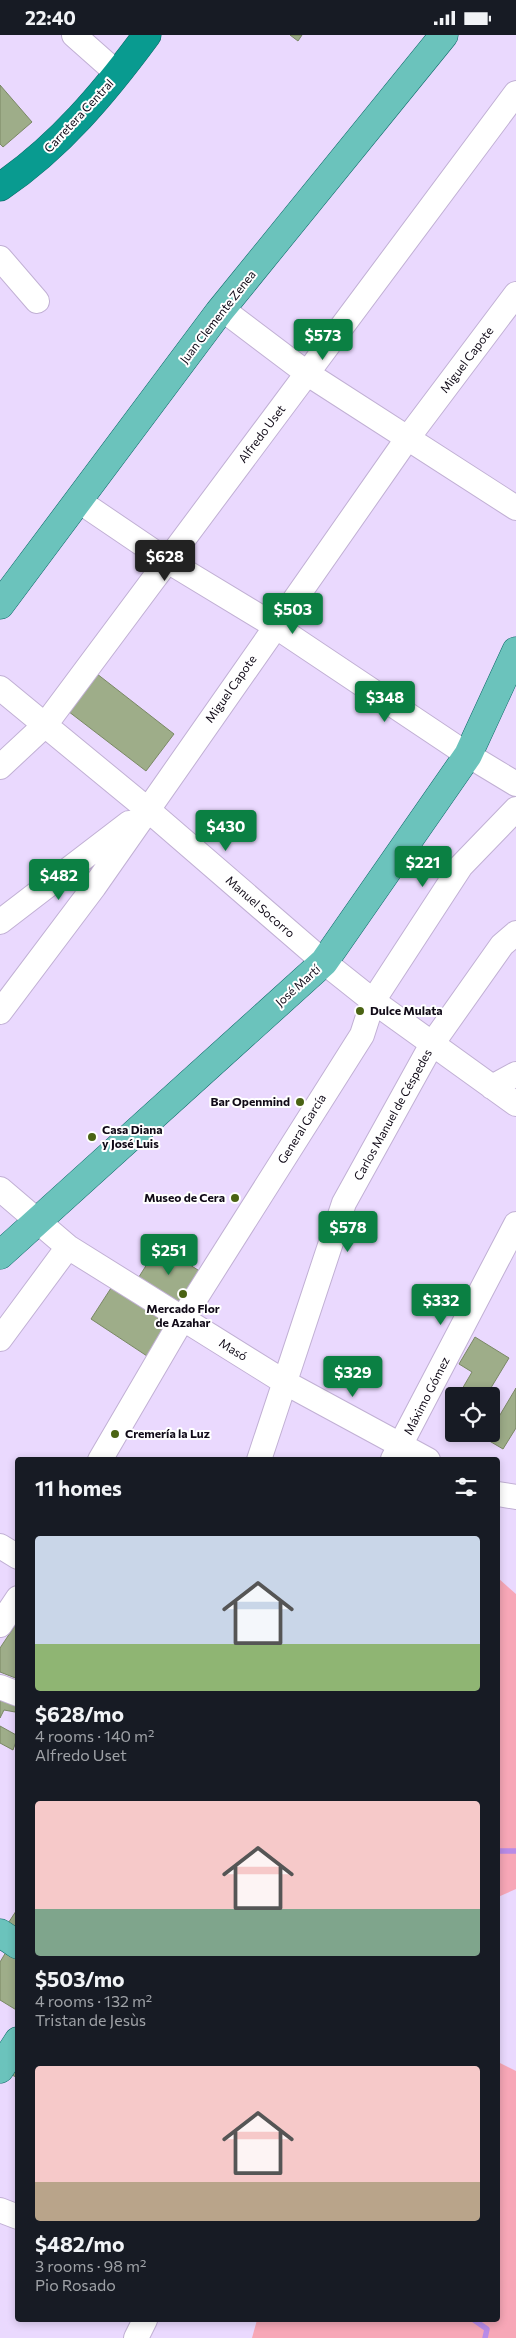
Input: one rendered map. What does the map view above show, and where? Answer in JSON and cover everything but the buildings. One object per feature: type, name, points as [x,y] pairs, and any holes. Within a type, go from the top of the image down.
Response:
[{"type":"highway","name":"Carretera Central","points":[[0,187],[42,156],[64,134],[118,74],[147,35]]},
{"type":"main road","name":"Juan Clemente Zenea","points":[[0,605],[222,309],[444,35]]},
{"type":"main road","name":"José Martí","points":[[0,1255],[324,963],[468,755],[516,651]]},
{"type":"main road","points":[[0,1933],[15,1943]]},
{"type":"main road","points":[[0,2069],[15,2046]]},
{"type":"street","points":[[74,35],[118,74]]},
{"type":"street","name":"Alfredo Uset","points":[[0,767],[45,725],[166,560],[308,374],[516,93]]},
{"type":"street","points":[[0,259],[37,301]]},
{"type":"street","name":"Miguel Capote","points":[[0,1012],[94,887],[407,439],[516,294]]},
{"type":"street","points":[[222,309],[308,374],[516,508]]},
{"type":"street","points":[[78,501],[166,560],[275,627],[468,755],[516,784]]},
{"type":"street","name":"Manuel Socorro","points":[[0,688],[147,809],[324,963],[373,1001],[516,1104]]},
{"type":"street","points":[[0,922],[147,809]]},
{"type":"street","name":"General García","points":[[102,1457],[183,1318],[362,1035],[373,1001],[461,866],[516,809]]},
{"type":"street","name":"Carlos Manuel de Céspedes","points":[[260,1457],[344,1203],[432,1044],[502,945],[516,933]]},
{"type":"street","points":[[492,1087],[516,1074]]},
{"type":"street","name":"Masó","points":[[0,1189],[68,1247],[396,1453],[414,1457]]},
{"type":"street","name":"Máximo Gómez","points":[[396,1453],[516,1224]]},
{"type":"street","points":[[0,1339],[68,1247]]},
{"type":"street","points":[[500,1494],[516,1497]]},
{"type":"street","points":[[0,1546],[15,1555]]},
{"type":"street","points":[[0,1625],[15,1602]]},
{"type":"street","points":[[0,1687],[15,1693]]},
{"type":"street","points":[[0,2210],[15,2216]]},
{"type":"street","points":[[136,2338],[144,2322]]},
{"type":"shaded area","points":[[500,1580],[516,1594],[516,1889],[500,1896]]},
{"type":"shaded area","points":[[500,2063],[516,2071],[516,2338],[252,2338],[256,2322],[500,2322]]},
{"type":"waterway","points":[[500,1851],[516,1851]]},
{"type":"waterway","points":[[477,2322],[487,2329],[485,2338]]},
{"type":"place","name":"Dulce Mulata","points":[[360,1011]]},
{"type":"place","name":"Bar Openmind","points":[[300,1102]]},
{"type":"place","name":"Casa Diana y José Luis","points":[[92,1137]]},
{"type":"place","name":"Museo de Cera","points":[[235,1198]]},
{"type":"place","name":"Mercado Flor de Azahar","points":[[183,1294]]},
{"type":"place","name":"Cremería la Luz","points":[[115,1434]]}]
